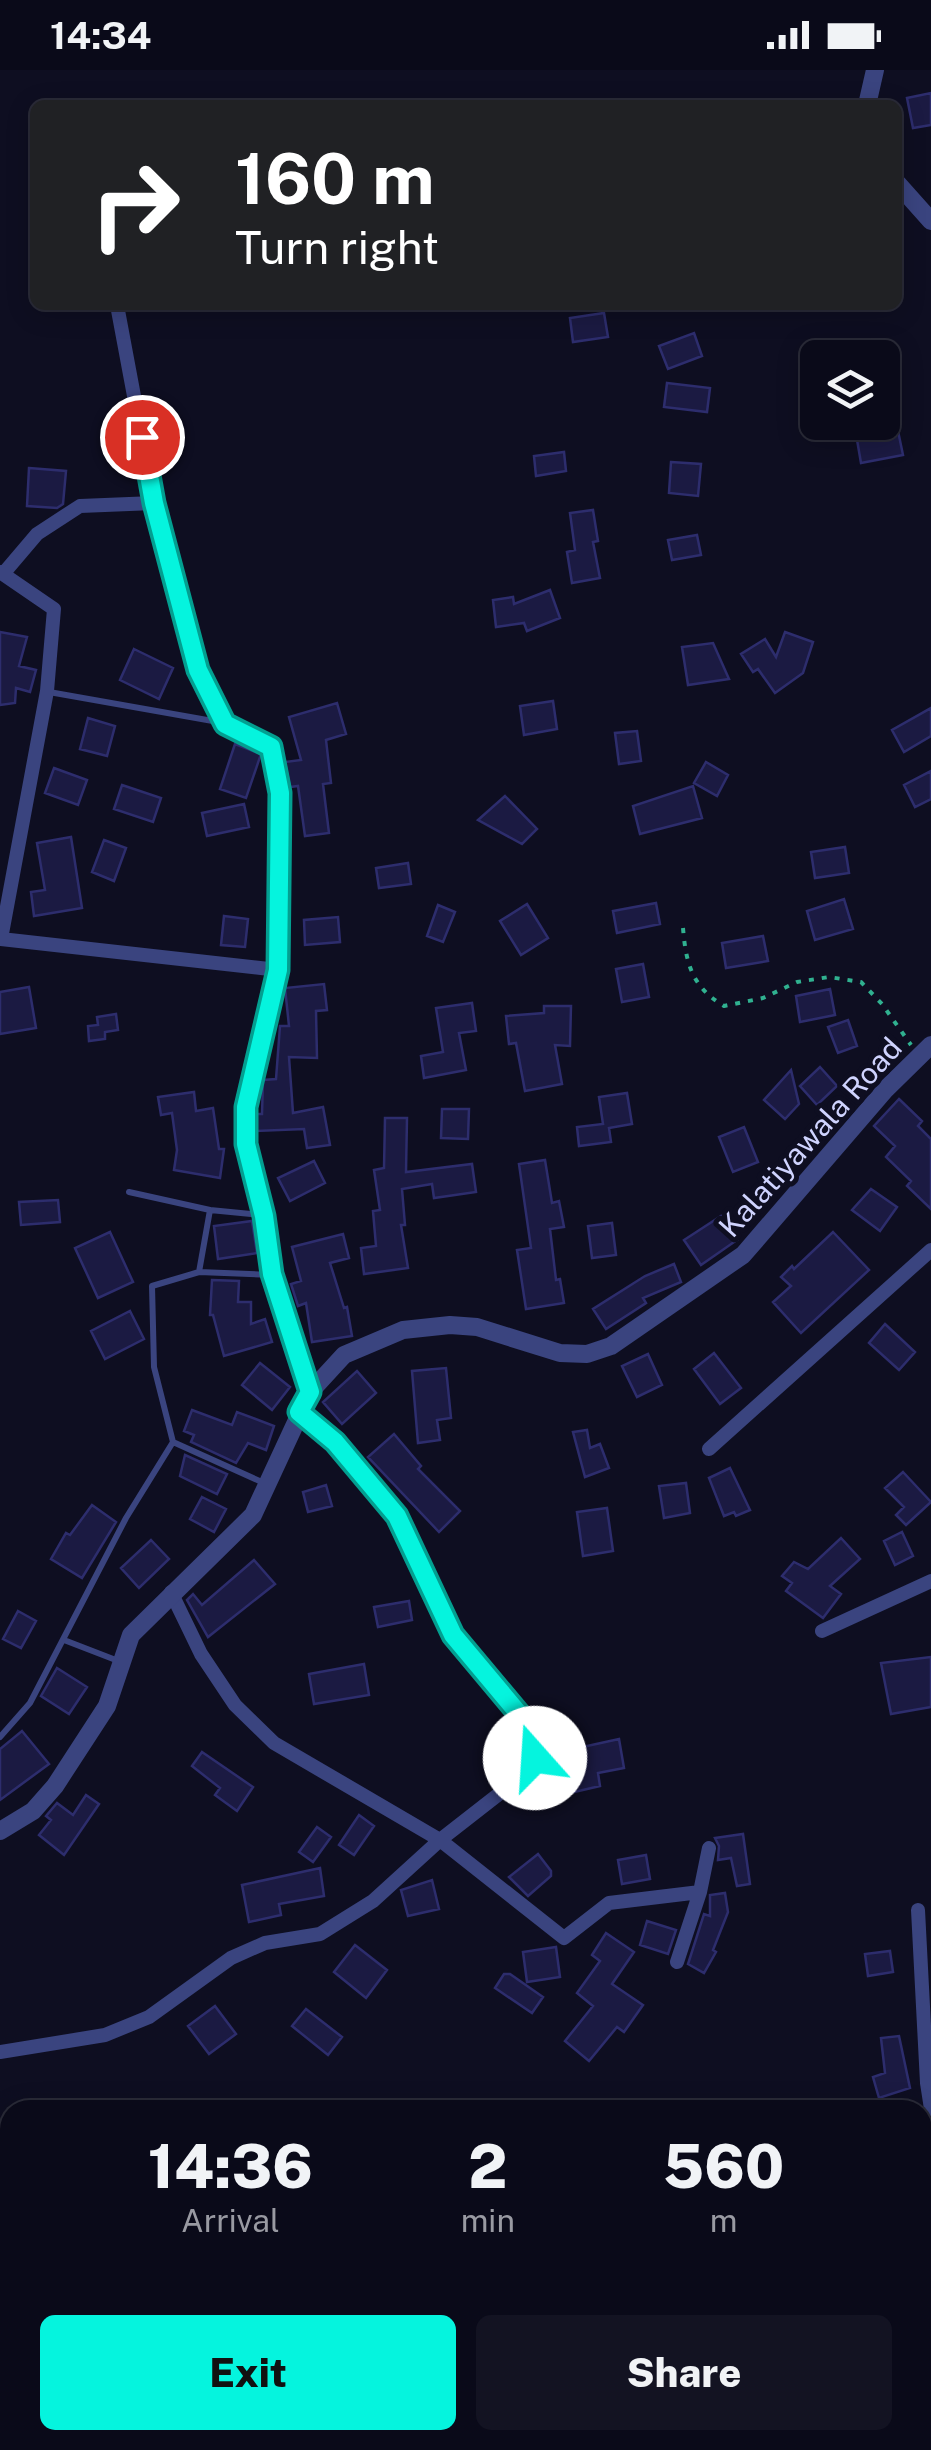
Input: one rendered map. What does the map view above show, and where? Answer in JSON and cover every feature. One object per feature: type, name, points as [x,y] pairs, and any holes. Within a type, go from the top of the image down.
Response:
[{"type":"street","points":[[868,100],[875,70]]},
{"type":"street","points":[[902,188],[931,221]]},
{"type":"street","points":[[118,310],[154,503],[198,670],[225,724],[271,747],[280,793],[278,970],[246,1107],[246,1144],[264,1216],[272,1274],[310,1392]]},
{"type":"street","points":[[154,503],[80,506],[37,534],[1,573],[54,609],[47,691],[2,939],[278,970]]},
{"type":"street","name":"Kalatiyawala Road","points":[[0,1831],[33,1811],[55,1786],[107,1706],[131,1636],[171,1592],[253,1515],[310,1392],[344,1356],[403,1330],[450,1325],[477,1328],[560,1353],[587,1354],[611,1346],[743,1256],[886,1089],[925,1051]]},
{"type":"street","points":[[708,1449],[931,1250]]},
{"type":"street","points":[[0,2052],[104,2035],[149,2017],[232,1958],[265,1944],[320,1934],[373,1901],[440,1840],[522,1776],[535,1758],[535,1733],[453,1635],[397,1516],[335,1442],[299,1412]]},
{"type":"street","points":[[822,1631],[931,1580]]},
{"type":"street","points":[[171,1592],[200,1654],[234,1705],[274,1742],[440,1840],[564,1938],[609,1903],[700,1892]]},
{"type":"street","points":[[677,1962],[710,1848]]},
{"type":"street","points":[[918,1910],[929,2100]]},
{"type":"lane","points":[[47,691],[225,724]]},
{"type":"lane","points":[[129,1192],[210,1210],[264,1216]]},
{"type":"lane","points":[[199,1272],[210,1210]]},
{"type":"lane","points":[[0,1736],[30,1704],[126,1518],[173,1442],[154,1367],[152,1286],[199,1272],[272,1274]]},
{"type":"lane","points":[[173,1442],[265,1484]]},
{"type":"lane","points":[[64,1640],[122,1663]]},
{"type":"path","points":[[683,928],[694,976],[704,994],[724,1006],[763,998],[796,982],[829,977],[861,982],[925,1051]]},
{"type":"building","points":[[931,93],[931,125],[913,128],[907,98]]},
{"type":"building","points":[[604,313],[608,337],[573,342],[570,318]]},
{"type":"building","points":[[694,333],[702,356],[668,369],[659,346]]},
{"type":"building","points":[[667,383],[710,388],[707,412],[664,407]]},
{"type":"building","points":[[857,440],[900,440],[903,455],[861,463]]},
{"type":"building","points":[[564,452],[566,471],[536,476],[534,456]]},
{"type":"building","points":[[671,462],[701,464],[698,496],[669,493]]},
{"type":"building","points":[[29,468],[66,471],[63,504],[57,508],[27,506]]},
{"type":"building","points":[[593,510],[598,541],[593,542],[600,578],[572,583],[567,552],[575,550],[570,513]]},
{"type":"building","points":[[697,535],[701,555],[672,560],[668,540]]},
{"type":"building","points":[[550,590],[560,618],[527,631],[524,623],[496,627],[493,600],[513,597],[514,604]]},
{"type":"building","points":[[0,632],[27,637],[19,666],[36,670],[30,692],[16,688],[15,703],[0,705]]},
{"type":"building","points":[[785,632],[813,642],[803,673],[775,693],[741,654],[765,639],[776,657]]},
{"type":"building","points":[[713,643],[729,679],[688,685],[682,647]]},
{"type":"building","points":[[134,649],[173,668],[159,699],[120,680]]},
{"type":"building","points":[[553,701],[557,729],[524,735],[520,706]]},
{"type":"building","points":[[337,703],[346,734],[326,740],[331,783],[323,784],[329,833],[305,836],[298,786],[290,787],[285,762],[301,760],[289,717]]},
{"type":"building","points":[[931,708],[931,736],[904,752],[892,730]]},
{"type":"building","points":[[88,718],[115,726],[107,756],[80,749]]},
{"type":"building","points":[[637,731],[641,761],[619,764],[615,733]]},
{"type":"building","points":[[235,744],[261,754],[246,798],[220,789]]},
{"type":"building","points":[[706,762],[728,775],[717,796],[694,783]]},
{"type":"building","points":[[54,768],[87,780],[78,805],[45,793]]},
{"type":"building","points":[[931,771],[931,799],[915,807],[904,785]]},
{"type":"building","points":[[122,785],[161,798],[153,822],[114,809]]},
{"type":"building","points":[[693,786],[702,818],[640,834],[633,806]]},
{"type":"building","points":[[505,796],[537,829],[522,844],[478,820]]},
{"type":"building","points":[[244,804],[249,827],[207,836],[202,813]]},
{"type":"building","points":[[71,837],[82,908],[34,916],[31,892],[45,890],[37,843]]},
{"type":"building","points":[[104,840],[126,848],[114,881],[92,872]]},
{"type":"building","points":[[845,847],[849,873],[815,878],[811,852]]},
{"type":"building","points":[[408,863],[411,884],[379,888],[376,868]]},
{"type":"building","points":[[844,899],[853,929],[815,940],[807,911]]},
{"type":"building","points":[[656,903],[660,924],[617,933],[613,911]]},
{"type":"building","points":[[527,904],[548,938],[521,955],[500,921]]},
{"type":"building","points":[[438,905],[455,912],[443,942],[427,936]]},
{"type":"building","points":[[224,916],[248,919],[245,947],[221,945]]},
{"type":"building","points":[[338,917],[340,942],[305,945],[304,920]]},
{"type":"building","points":[[763,936],[768,961],[726,968],[722,943]]},
{"type":"building","points":[[643,964],[649,997],[622,1002],[616,969]]},
{"type":"building","points":[[324,984],[327,1010],[316,1011],[317,1058],[289,1057],[293,1113],[323,1107],[330,1145],[307,1148],[304,1129],[256,1131],[256,1114],[262,1114],[263,1080],[276,1079],[280,1026],[289,1026],[285,988]]},
{"type":"building","points":[[29,987],[36,1028],[0,1034],[0,992]]},
{"type":"building","points":[[830,989],[835,1015],[800,1022],[796,996]]},
{"type":"building","points":[[472,1003],[476,1031],[459,1033],[466,1070],[424,1078],[421,1056],[443,1052],[436,1008]]},
{"type":"building","points":[[544,1006],[571,1006],[570,1046],[555,1045],[562,1084],[525,1091],[516,1043],[509,1044],[506,1016],[544,1013]]},
{"type":"building","points":[[116,1014],[118,1030],[105,1032],[105,1039],[89,1041],[88,1026],[98,1025],[97,1017]]},
{"type":"building","points":[[848,1020],[857,1046],[838,1053],[828,1027]]},
{"type":"building","points":[[820,1067],[837,1086],[817,1105],[800,1086]]},
{"type":"building","points":[[791,1070],[799,1104],[785,1119],[764,1100]]},
{"type":"building","points":[[194,1092],[196,1111],[213,1108],[219,1149],[224,1149],[220,1178],[174,1170],[177,1150],[172,1113],[161,1115],[158,1097]]},
{"type":"building","points":[[627,1093],[632,1124],[609,1128],[611,1142],[579,1146],[577,1127],[603,1124],[599,1097]]},
{"type":"building","points":[[899,1099],[922,1121],[918,1126],[931,1139],[931,1209],[907,1186],[911,1181],[886,1157],[895,1146],[874,1126]]},
{"type":"building","points":[[442,1109],[469,1109],[468,1139],[441,1138]]},
{"type":"building","points":[[385,1118],[407,1118],[406,1172],[472,1164],[476,1192],[434,1198],[432,1184],[402,1189],[405,1225],[401,1225],[408,1268],[364,1274],[361,1248],[376,1246],[373,1211],[380,1210],[374,1170],[384,1168]]},
{"type":"building","points":[[744,1127],[758,1162],[733,1172],[719,1137]]},
{"type":"building","points":[[545,1160],[552,1203],[559,1201],[564,1227],[550,1229],[556,1280],[560,1279],[564,1303],[526,1309],[517,1250],[531,1248],[519,1164]]},
{"type":"building","points":[[314,1161],[325,1183],[290,1201],[278,1178]]},
{"type":"building","points":[[871,1189],[897,1207],[880,1231],[852,1210]]},
{"type":"building","points":[[58,1200],[60,1222],[21,1225],[19,1202]]},
{"type":"building","points":[[721,1216],[737,1240],[701,1265],[684,1240]]},
{"type":"building","points":[[252,1221],[257,1253],[218,1259],[214,1226]]},
{"type":"building","points":[[612,1223],[616,1255],[592,1258],[588,1226]]},
{"type":"building","points":[[110,1232],[133,1282],[98,1298],[75,1248]]},
{"type":"building","points":[[833,1232],[869,1270],[801,1333],[773,1302],[791,1286],[781,1277]]},
{"type":"building","points":[[343,1234],[349,1258],[330,1263],[344,1308],[347,1307],[352,1336],[312,1342],[306,1303],[298,1306],[291,1284],[301,1281],[292,1247]]},
{"type":"building","points":[[674,1264],[681,1282],[643,1298],[646,1303],[606,1329],[593,1309],[645,1276]]},
{"type":"building","points":[[212,1280],[239,1281],[238,1302],[251,1302],[251,1324],[265,1319],[272,1342],[224,1356],[210,1315]]},
{"type":"building","points":[[130,1311],[144,1339],[105,1359],[91,1331]]},
{"type":"building","points":[[885,1324],[915,1352],[899,1370],[869,1343]]},
{"type":"building","points":[[714,1353],[741,1388],[720,1404],[694,1369]]},
{"type":"building","points":[[648,1354],[662,1385],[637,1397],[622,1366]]},
{"type":"building","points":[[260,1363],[290,1387],[272,1410],[242,1385]]},
{"type":"building","points":[[446,1368],[451,1418],[437,1420],[440,1440],[418,1443],[412,1371]]},
{"type":"building","points":[[357,1371],[376,1393],[342,1424],[323,1402]]},
{"type":"building","points":[[192,1410],[232,1425],[237,1412],[274,1426],[266,1450],[248,1443],[236,1463],[191,1442],[194,1435],[184,1431]]},
{"type":"building","points":[[587,1430],[590,1448],[600,1444],[609,1468],[585,1477],[573,1432]]},
{"type":"building","points":[[394,1434],[421,1466],[418,1469],[460,1511],[439,1532],[368,1457]]},
{"type":"building","points":[[185,1455],[227,1474],[217,1494],[180,1476]]},
{"type":"building","points":[[730,1468],[750,1510],[724,1516],[709,1478]]},
{"type":"building","points":[[903,1472],[931,1502],[906,1525],[896,1515],[904,1507],[885,1488]]},
{"type":"building","points":[[686,1483],[690,1513],[664,1518],[659,1486]]},
{"type":"building","points":[[326,1485],[332,1506],[308,1512],[303,1492]]},
{"type":"building","points":[[202,1497],[226,1509],[214,1532],[190,1519]]},
{"type":"building","points":[[92,1505],[116,1522],[82,1578],[51,1559],[66,1533],[70,1535]]},
{"type":"building","points":[[607,1508],[613,1551],[583,1556],[577,1512]]},
{"type":"building","points":[[902,1532],[913,1556],[895,1565],[884,1541]]},
{"type":"building","points":[[841,1538],[860,1559],[830,1586],[841,1594],[823,1618],[786,1591],[792,1583],[782,1576],[794,1562],[808,1569]]},
{"type":"building","points":[[151,1540],[169,1559],[139,1588],[121,1568]]},
{"type":"building","points":[[254,1560],[275,1584],[208,1637],[187,1600],[193,1594],[202,1605]]},
{"type":"building","points":[[409,1601],[412,1620],[378,1627],[374,1607]]},
{"type":"building","points":[[18,1611],[36,1621],[21,1648],[3,1639]]},
{"type":"building","points":[[931,1657],[931,1707],[891,1714],[881,1663]]},
{"type":"building","points":[[364,1664],[369,1695],[314,1704],[309,1674]]},
{"type":"building","points":[[57,1668],[87,1687],[69,1714],[41,1696]]},
{"type":"building","points":[[22,1731],[49,1764],[0,1800],[0,1749]]},
{"type":"building","points":[[619,1739],[624,1768],[598,1773],[600,1786],[553,1797],[546,1755]]},
{"type":"building","points":[[202,1752],[253,1787],[237,1811],[215,1795],[220,1788],[192,1766]]},
{"type":"building","points":[[86,1795],[99,1804],[64,1855],[39,1835],[51,1820],[46,1816],[57,1803],[73,1815]]},
{"type":"building","points":[[359,1815],[374,1826],[354,1855],[339,1845]]},
{"type":"building","points":[[317,1827],[331,1837],[313,1862],[299,1852]]},
{"type":"building","points":[[743,1834],[750,1884],[737,1886],[731,1858],[718,1860],[715,1838]]},
{"type":"building","points":[[538,1854],[551,1876],[528,1896],[509,1877]]},
{"type":"building","points":[[646,1855],[650,1879],[622,1884],[618,1860]]},
{"type":"building","points":[[320,1868],[324,1896],[279,1904],[281,1915],[249,1922],[242,1885]]},
{"type":"building","points":[[432,1880],[439,1909],[408,1916],[401,1890]]},
{"type":"building","points":[[725,1893],[728,1912],[713,1950],[716,1952],[704,1973],[688,1964],[704,1914],[710,1916],[710,1895]]},
{"type":"building","points":[[647,1921],[676,1930],[668,1954],[640,1945]]},
{"type":"building","points":[[606,1933],[634,1952],[612,1984],[643,2005],[624,2032],[617,2027],[589,2061],[565,2041],[593,2006],[577,1993],[600,1961],[592,1955]]},
{"type":"building","points":[[355,1945],[387,1970],[366,1998],[334,1972]]},
{"type":"building","points":[[556,1947],[560,1977],[527,1982],[523,1952]]},
{"type":"building","points":[[890,1951],[893,1972],[868,1976],[865,1954]]},
{"type":"building","points":[[504,1974],[510,1974],[543,1997],[532,2013],[495,1988]]},
{"type":"building","points":[[215,2006],[236,2034],[209,2054],[188,2026]]},
{"type":"building","points":[[306,2009],[342,2037],[328,2055],[292,2026]]},
{"type":"building","points":[[899,2036],[910,2088],[879,2098],[873,2077],[885,2073],[881,2038]]},
{"type":"route","points":[[142,437],[154,503],[198,670],[225,724],[271,747],[280,793],[278,970],[246,1107],[246,1144],[264,1216],[272,1274],[310,1392],[299,1412],[335,1442],[397,1516],[453,1635],[535,1733],[535,1758]]}]
